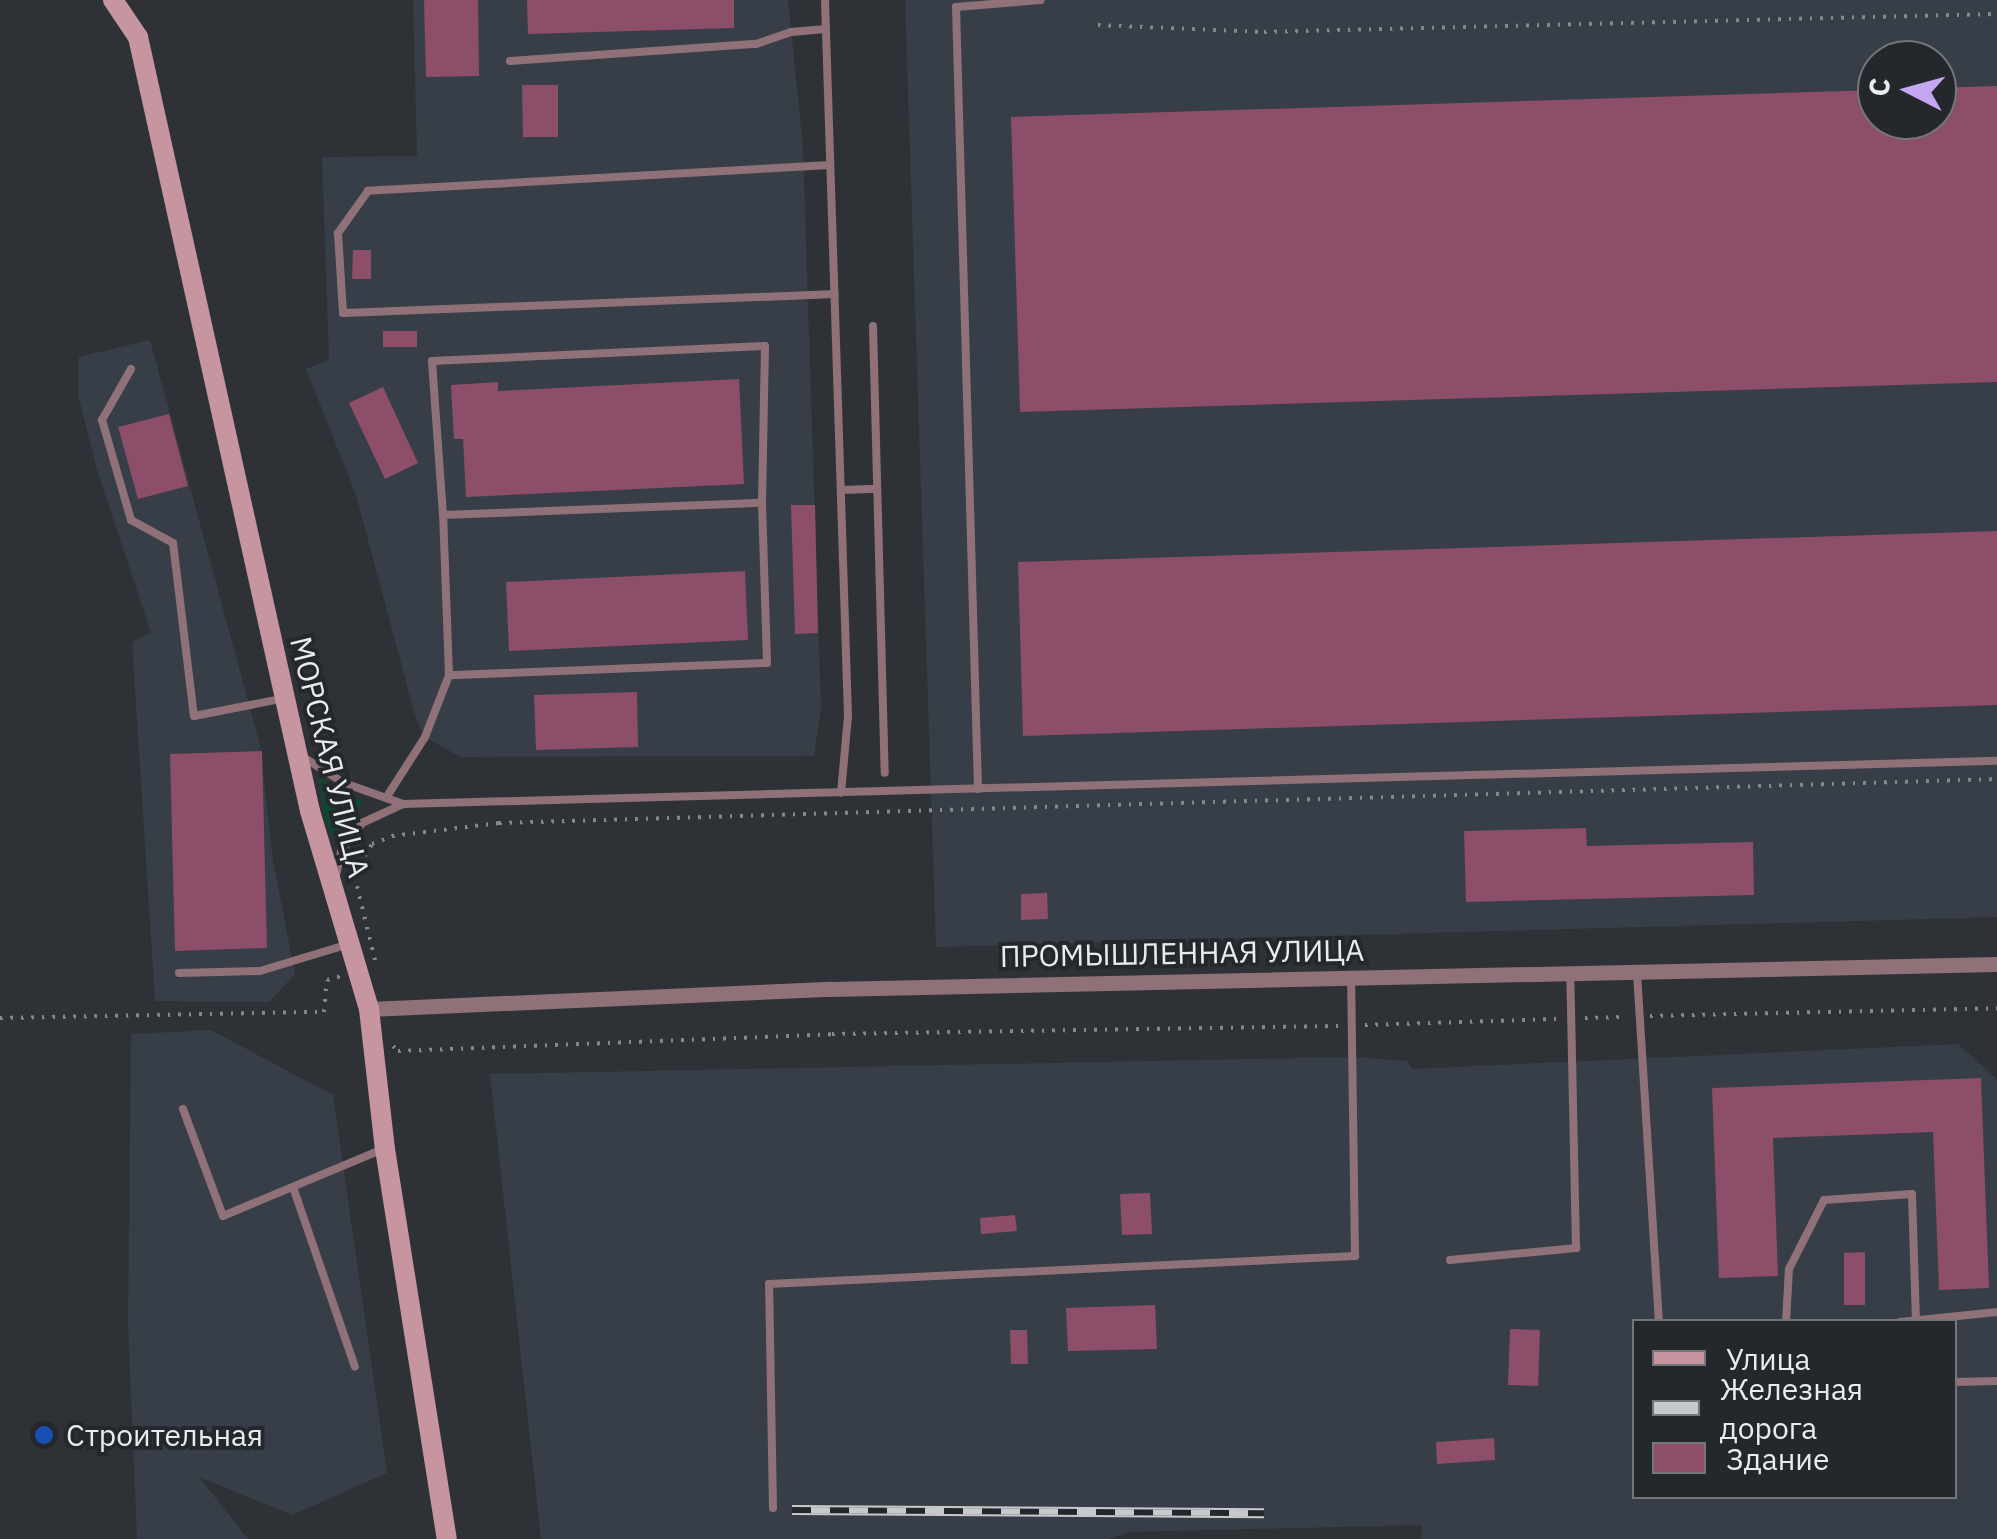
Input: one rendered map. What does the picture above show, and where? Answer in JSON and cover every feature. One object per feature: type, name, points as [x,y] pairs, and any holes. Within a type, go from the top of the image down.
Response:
[{"type":"street","name":"МОРСКАЯ УЛИЦА","points":[[112,0],[138,38],[310,811],[369,1009],[386,1149],[447,1539]]},
{"type":"street","name":"ПРОМЫШЛЕННАЯ УЛИЦА","points":[[369,1009],[831,989],[1997,964]]},
{"type":"lane","points":[[825,0],[848,716],[841,792]]},
{"type":"lane","points":[[978,789],[956,4],[1041,0]]},
{"type":"lane","points":[[510,61],[756,44],[791,32],[826,29]]},
{"type":"lane","points":[[830,165],[368,191],[338,234],[343,313],[835,294]]},
{"type":"lane","points":[[872,326],[885,773]]},
{"type":"lane","points":[[386,798],[425,737],[449,675],[432,361],[765,346],[762,502],[767,663],[449,675]]},
{"type":"lane","points":[[131,369],[102,420],[131,520],[173,543],[194,716],[285,698]]},
{"type":"lane","points":[[842,490],[877,489]]},
{"type":"lane","points":[[443,515],[762,502]]},
{"type":"lane","points":[[300,755],[344,783],[404,804],[1997,761]]},
{"type":"lane","points":[[333,890],[341,852],[362,823],[404,804]]},
{"type":"lane","points":[[179,973],[260,971],[348,944]]},
{"type":"lane","points":[[1450,1260],[1576,1248],[1570,972]]},
{"type":"lane","points":[[1637,973],[1643,1016],[1659,1319]]},
{"type":"lane","points":[[773,1508],[769,1284],[1355,1256],[1351,976]]},
{"type":"lane","points":[[183,1110],[223,1216],[386,1149]]},
{"type":"lane","points":[[293,1187],[356,1367]]},
{"type":"lane","points":[[1786,1319],[1789,1269],[1824,1200],[1912,1194],[1916,1319]]},
{"type":"lane","points":[[1926,1319],[1997,1312]]},
{"type":"lane","points":[[1957,1382],[1997,1381]]},
{"type":"path","points":[[1098,25],[1264,32],[1997,14]]},
{"type":"path","points":[[0,1018],[208,1011],[324,1012],[328,980],[374,964],[376,951],[354,874],[372,844],[392,836],[481,825],[1997,779]]},
{"type":"path","points":[[391,1044],[398,1051],[832,1034],[1351,1026],[1997,1008]]},
{"type":"shaded area","points":[[413,0],[788,0],[803,148],[821,708],[814,756],[460,757],[425,737],[416,719],[356,495],[306,369],[329,360],[322,157],[417,156]]},
{"type":"shaded area","points":[[905,0],[1997,0],[1997,917],[936,947]]},
{"type":"shaded area","points":[[150,340],[260,745],[273,860],[295,974],[269,1002],[155,1001],[132,642],[151,633],[98,473],[78,395],[79,357]]},
{"type":"shaded area","points":[[211,1030],[333,1095],[387,1473],[292,1515],[199,1477],[248,1539],[137,1539],[128,1324],[131,1034]]},
{"type":"shaded area","points":[[1958,1044],[1997,1079],[1997,1539],[1421,1539],[1422,1525],[1130,1532],[1108,1539],[541,1539],[490,1074],[1353,1057],[1408,1061],[1411,1069]]},
{"type":"green space","points":[[319,778],[353,798],[364,800],[336,842],[325,820]]},
{"type":"building","points":[[424,0],[478,0],[479,76],[426,77]]},
{"type":"building","points":[[527,0],[734,0],[734,28],[528,34]]},
{"type":"building","points":[[522,85],[558,85],[558,137],[523,137]]},
{"type":"building","points":[[1997,86],[1997,382],[1020,412],[1011,117],[1857,91],[1857,140],[1957,140],[1957,87]]},
{"type":"building","points":[[353,250],[371,250],[371,279],[352,279]]},
{"type":"building","points":[[383,331],[417,331],[417,347],[383,347]]},
{"type":"building","points":[[739,379],[744,484],[466,497],[463,439],[454,439],[451,385],[498,382],[498,391]]},
{"type":"building","points":[[383,387],[418,463],[385,479],[349,403]]},
{"type":"building","points":[[169,414],[188,486],[138,499],[118,427]]},
{"type":"building","points":[[791,505],[815,505],[818,633],[795,634]]},
{"type":"building","points":[[1997,531],[1997,705],[1023,736],[1018,562]]},
{"type":"building","points":[[745,571],[748,640],[509,651],[506,582]]},
{"type":"building","points":[[637,692],[638,747],[536,750],[534,695]]},
{"type":"building","points":[[262,751],[267,948],[175,951],[170,754]]},
{"type":"building","points":[[1586,828],[1587,846],[1753,842],[1754,895],[1466,902],[1464,831]]},
{"type":"building","points":[[1047,893],[1048,919],[1021,920],[1021,894]]},
{"type":"building","points":[[1981,1078],[1989,1288],[1939,1290],[1933,1132],[1773,1138],[1778,1276],[1719,1278],[1712,1088]]},
{"type":"building","points":[[1150,1193],[1152,1234],[1122,1235],[1120,1194]]},
{"type":"building","points":[[1015,1215],[1017,1231],[981,1234],[980,1218]]},
{"type":"building","points":[[1865,1252],[1865,1305],[1844,1305],[1844,1253]]},
{"type":"building","points":[[1155,1305],[1157,1349],[1068,1351],[1066,1308]]},
{"type":"building","points":[[1510,1329],[1540,1330],[1538,1386],[1508,1385]]},
{"type":"building","points":[[1010,1330],[1027,1330],[1028,1364],[1011,1364]]},
{"type":"building","points":[[1494,1438],[1495,1460],[1437,1464],[1436,1442]]},
{"type":"railway","points":[[792,1510],[1264,1513]]},
{"type":"place","name":"Строительная","points":[[44,1435]]}]
